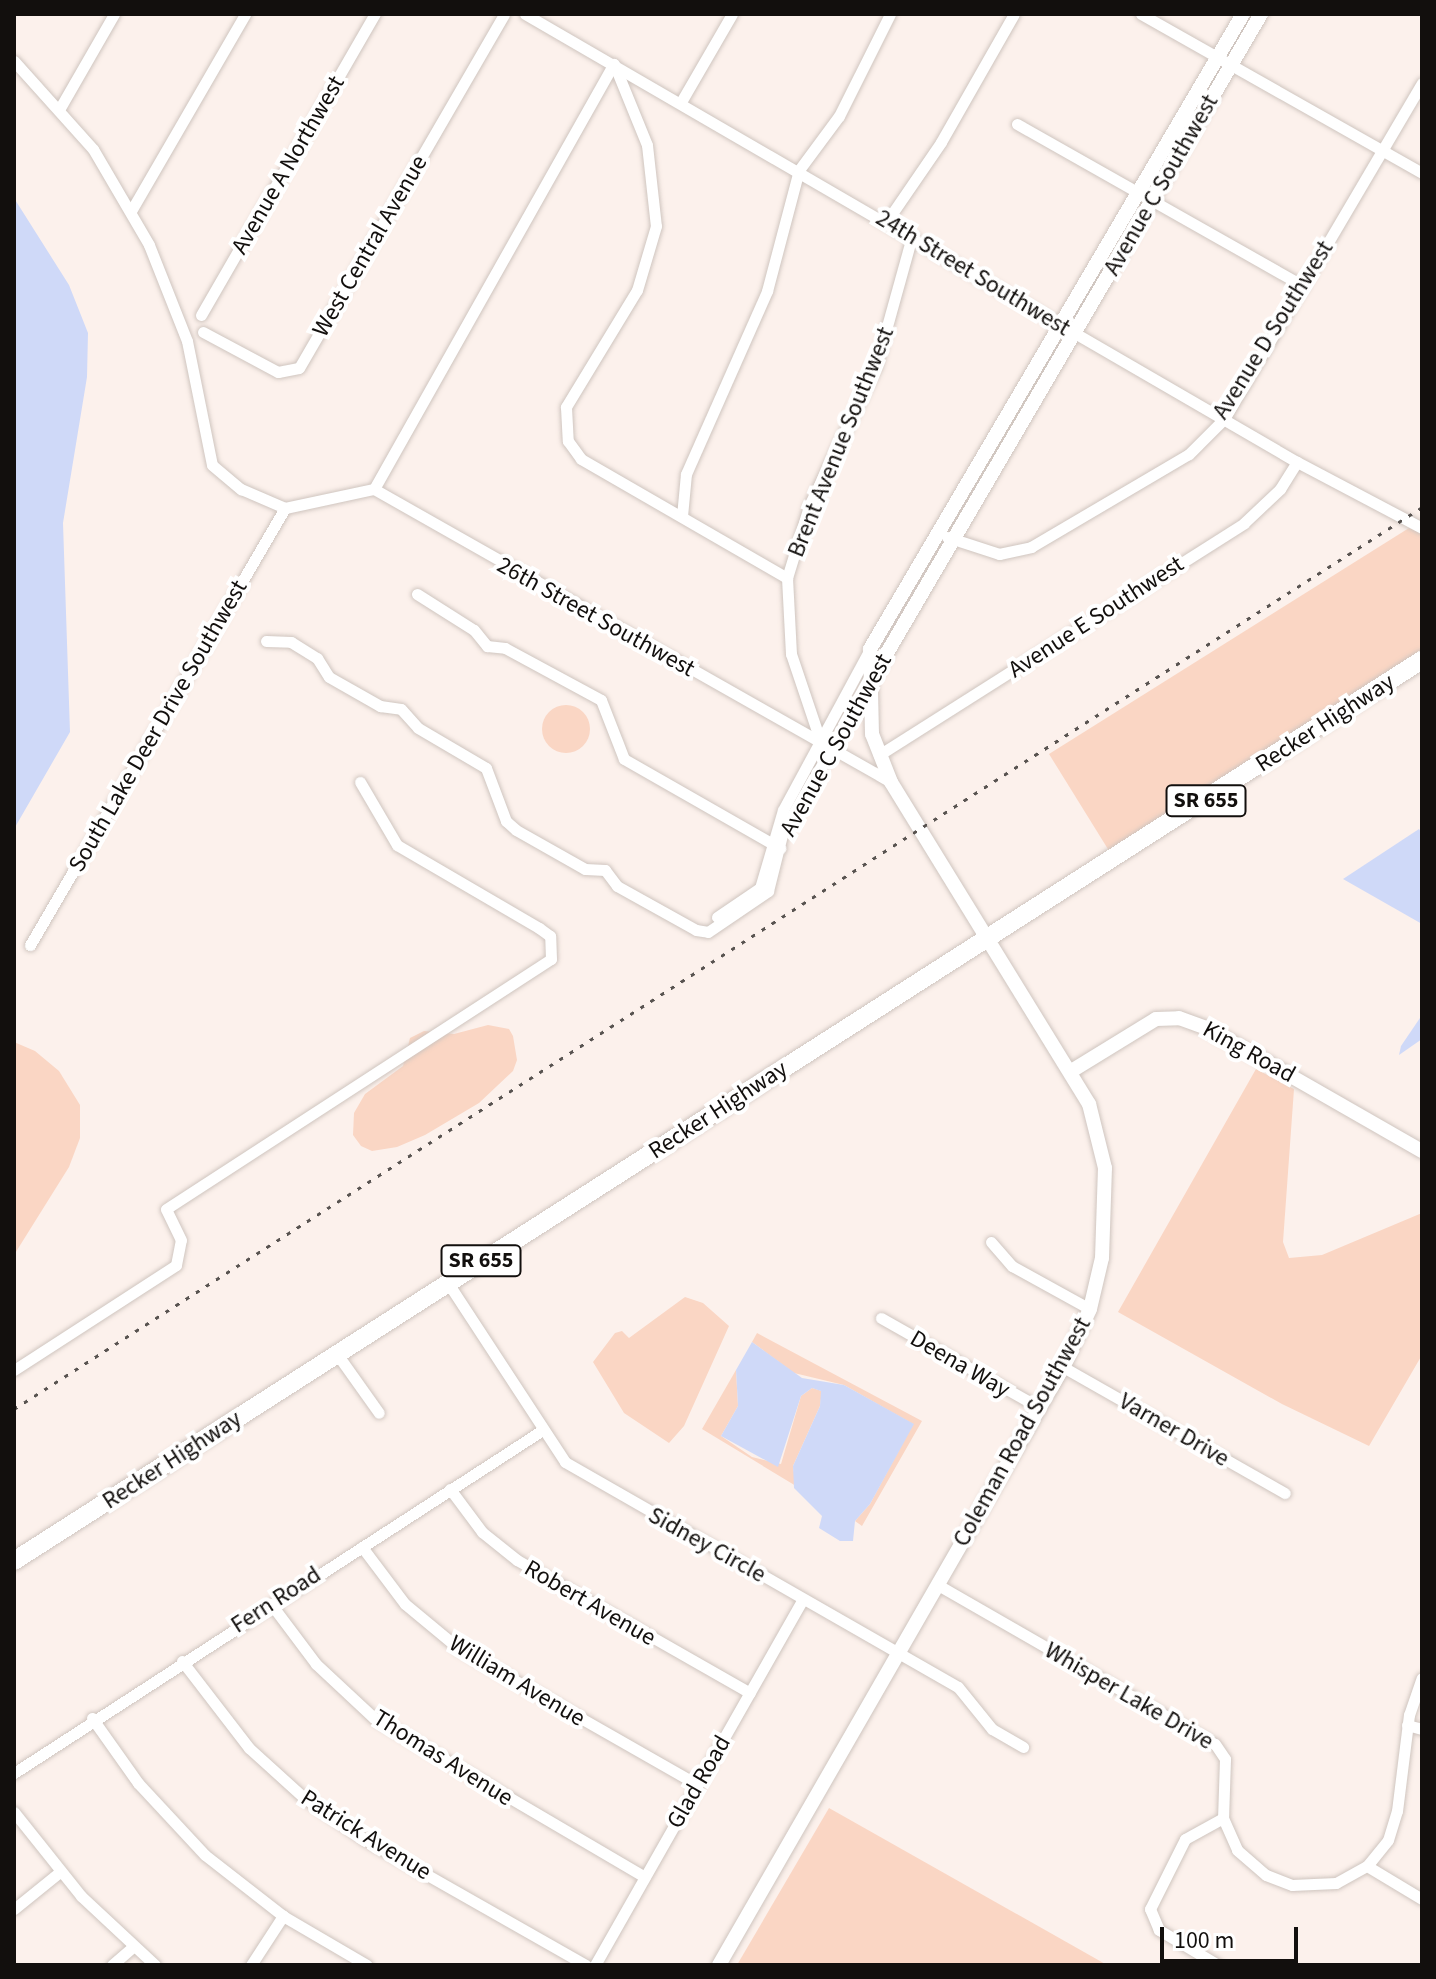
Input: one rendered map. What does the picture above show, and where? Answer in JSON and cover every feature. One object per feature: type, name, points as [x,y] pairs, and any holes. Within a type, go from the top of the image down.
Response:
[{"type":"main road","name":"Recker Highway","points":[[14,1561],[1422,660]]},
{"type":"street","points":[[60,108],[114,14]]},
{"type":"street","points":[[131,211],[245,14]]},
{"type":"street","name":"Avenue A Northwest","points":[[201,315],[375,14]]},
{"type":"street","name":"West Central Avenue","points":[[203,332],[278,372],[299,368],[504,14]]},
{"type":"street","name":"24th Street Southwest","points":[[525,14],[887,221],[1297,462],[1422,528]]},
{"type":"street","points":[[681,102],[732,14]]},
{"type":"street","points":[[682,516],[686,474],[767,291],[799,170],[839,116],[890,14]]},
{"type":"street","points":[[887,221],[941,142],[1014,14]]},
{"type":"street","points":[[1141,14],[1422,173]]},
{"type":"street","name":"Avenue C Southwest","points":[[826,744],[870,649],[1243,14]]},
{"type":"street","name":"Avenue C Southwest","points":[[266,641],[291,642],[317,658],[329,677],[380,706],[401,709],[418,728],[491,773],[510,825],[585,869],[605,870],[617,886],[696,930],[760,888],[776,847],[783,810],[870,683],[1261,14]]},
{"type":"street","points":[[14,61],[60,108],[131,211],[180,318],[212,465],[241,489],[285,508],[374,489],[613,64]]},
{"type":"street","points":[[613,64],[629,97],[655,177],[652,249],[627,310],[573,394],[564,417],[568,441],[581,459],[787,578]]},
{"type":"street","points":[[629,97],[646,82]]},
{"type":"street","name":"Avenue D Southwest","points":[[938,532],[953,540],[999,554],[1031,547],[1171,468],[1224,419],[1422,83]]},
{"type":"street","points":[[1017,124],[1303,286]]},
{"type":"street","name":"Brent Avenue Southwest","points":[[826,744],[791,654],[787,578],[809,506],[876,366],[912,236]]},
{"type":"street","points":[[180,318],[201,315],[203,332],[187,341]]},
{"type":"street","name":"Avenue E Southwest","points":[[879,755],[1244,523],[1280,489],[1297,462]]},
{"type":"street","name":"26th Street Southwest","points":[[374,489],[826,744]]},
{"type":"street","name":"South Lake Deer Drive Southwest","points":[[30,945],[285,508]]},
{"type":"street","points":[[417,594],[474,630],[487,646],[505,648],[601,700],[624,759],[776,847]]},
{"type":"street","name":"Coleman Road Southwest","points":[[719,1965],[1063,1367],[1090,1309],[1105,1231],[1105,1168],[1095,1121],[1073,1070],[891,782],[879,755],[869,713],[870,649]]},
{"type":"street","points":[[826,744],[891,782]]},
{"type":"street","points":[[14,1370],[176,1265],[181,1240],[166,1209],[551,959],[550,936],[397,845],[360,782]]},
{"type":"street","name":"King Road","points":[[1073,1070],[1156,1019],[1179,1018],[1207,1028],[1422,1151]]},
{"type":"street","points":[[991,1242],[1012,1266],[1090,1309]]},
{"type":"street","name":"Sidney Circle","points":[[448,1283],[541,1431],[576,1470],[963,1691],[992,1729],[1023,1747]]},
{"type":"street","name":"Deena Way","points":[[881,1318],[1040,1408]]},
{"type":"street","points":[[337,1354],[379,1413]]},
{"type":"street","name":"Varner Drive","points":[[1063,1367],[1285,1493]]},
{"type":"street","name":"Fern Road","points":[[14,1773],[92,1718],[541,1431]]},
{"type":"street","name":"Robert Avenue","points":[[450,1489],[482,1532],[517,1560],[750,1693]]},
{"type":"street","name":"William Avenue","points":[[362,1547],[405,1604],[458,1648],[698,1785]]},
{"type":"street","name":"Whisper Lake Drive","points":[[938,1585],[1215,1744],[1226,1762],[1223,1818],[1242,1857],[1286,1884],[1325,1886],[1367,1866]]},
{"type":"street","name":"Glad Road","points":[[595,1965],[803,1599]]},
{"type":"street","name":"Thomas Avenue","points":[[271,1604],[316,1664],[374,1718],[645,1877]]},
{"type":"street","name":"Patrick Avenue","points":[[182,1661],[249,1748],[303,1797],[364,1839],[586,1965]]},
{"type":"street","points":[[1422,1678],[1418,1701],[1407,1725],[1394,1826],[1367,1866],[1422,1899]]},
{"type":"street","points":[[92,1718],[138,1783],[183,1833],[283,1916],[367,1965]]},
{"type":"street","points":[[1407,1725],[1422,1729]]},
{"type":"street","points":[[14,1812],[61,1871],[133,1947],[155,1965]]},
{"type":"street","points":[[1218,1965],[1164,1935],[1150,1909],[1185,1839],[1223,1818]]},
{"type":"street","points":[[14,1909],[61,1871]]},
{"type":"street","points":[[251,1965],[283,1916]]},
{"type":"street","points":[[112,1965],[133,1947]]},
{"type":"shaded area","points":[[1409,528],[1422,533],[1422,654],[1111,854],[1049,754]]},
{"type":"shaded area","points":[[566,705],[583,712],[590,729],[583,746],[566,753],[549,746],[542,729],[549,712]]},
{"type":"shaded area","points":[[488,1025],[509,1029],[513,1036],[517,1060],[513,1071],[479,1103],[425,1135],[397,1147],[372,1151],[361,1146],[353,1135],[354,1113],[365,1094],[403,1066],[410,1038],[424,1031],[454,1034]]},
{"type":"shaded area","points":[[14,1042],[35,1051],[59,1071],[80,1105],[80,1138],[69,1167],[14,1255]]},
{"type":"shaded area","points":[[1256,1069],[1294,1089],[1283,1242],[1289,1258],[1322,1255],[1422,1213],[1422,1355],[1369,1446],[1282,1404],[1118,1312]]},
{"type":"shaded area","points":[[685,1297],[703,1303],[729,1326],[684,1426],[669,1443],[624,1413],[593,1362],[615,1333],[622,1331],[629,1338]]},
{"type":"shaded area","points":[[757,1333],[922,1421],[862,1526],[855,1521],[870,1504],[913,1424],[844,1385],[794,1373],[752,1342]]},
{"type":"shaded area","points":[[736,1370],[738,1406],[721,1436],[752,1457],[781,1464],[801,1396],[812,1388],[822,1391],[820,1406],[793,1466],[796,1486],[702,1429]]},
{"type":"shaded area","points":[[829,1808],[1107,1965],[737,1965]]},
{"type":"water","points":[[14,198],[69,285],[88,333],[87,377],[63,523],[70,732],[14,829]]},
{"type":"water","points":[[1419,829],[1422,834],[1422,924],[1343,879]]},
{"type":"water","points":[[1422,1015],[1422,1039],[1399,1055],[1401,1046]]},
{"type":"water","points":[[752,1342],[802,1378],[844,1385],[914,1424],[870,1504],[855,1521],[853,1541],[840,1541],[819,1528],[822,1516],[794,1488],[793,1466],[820,1406],[821,1391],[812,1388],[801,1396],[778,1467],[721,1436],[738,1406],[736,1370]]},
{"type":"railway","points":[[14,1409],[1422,507]]}]
